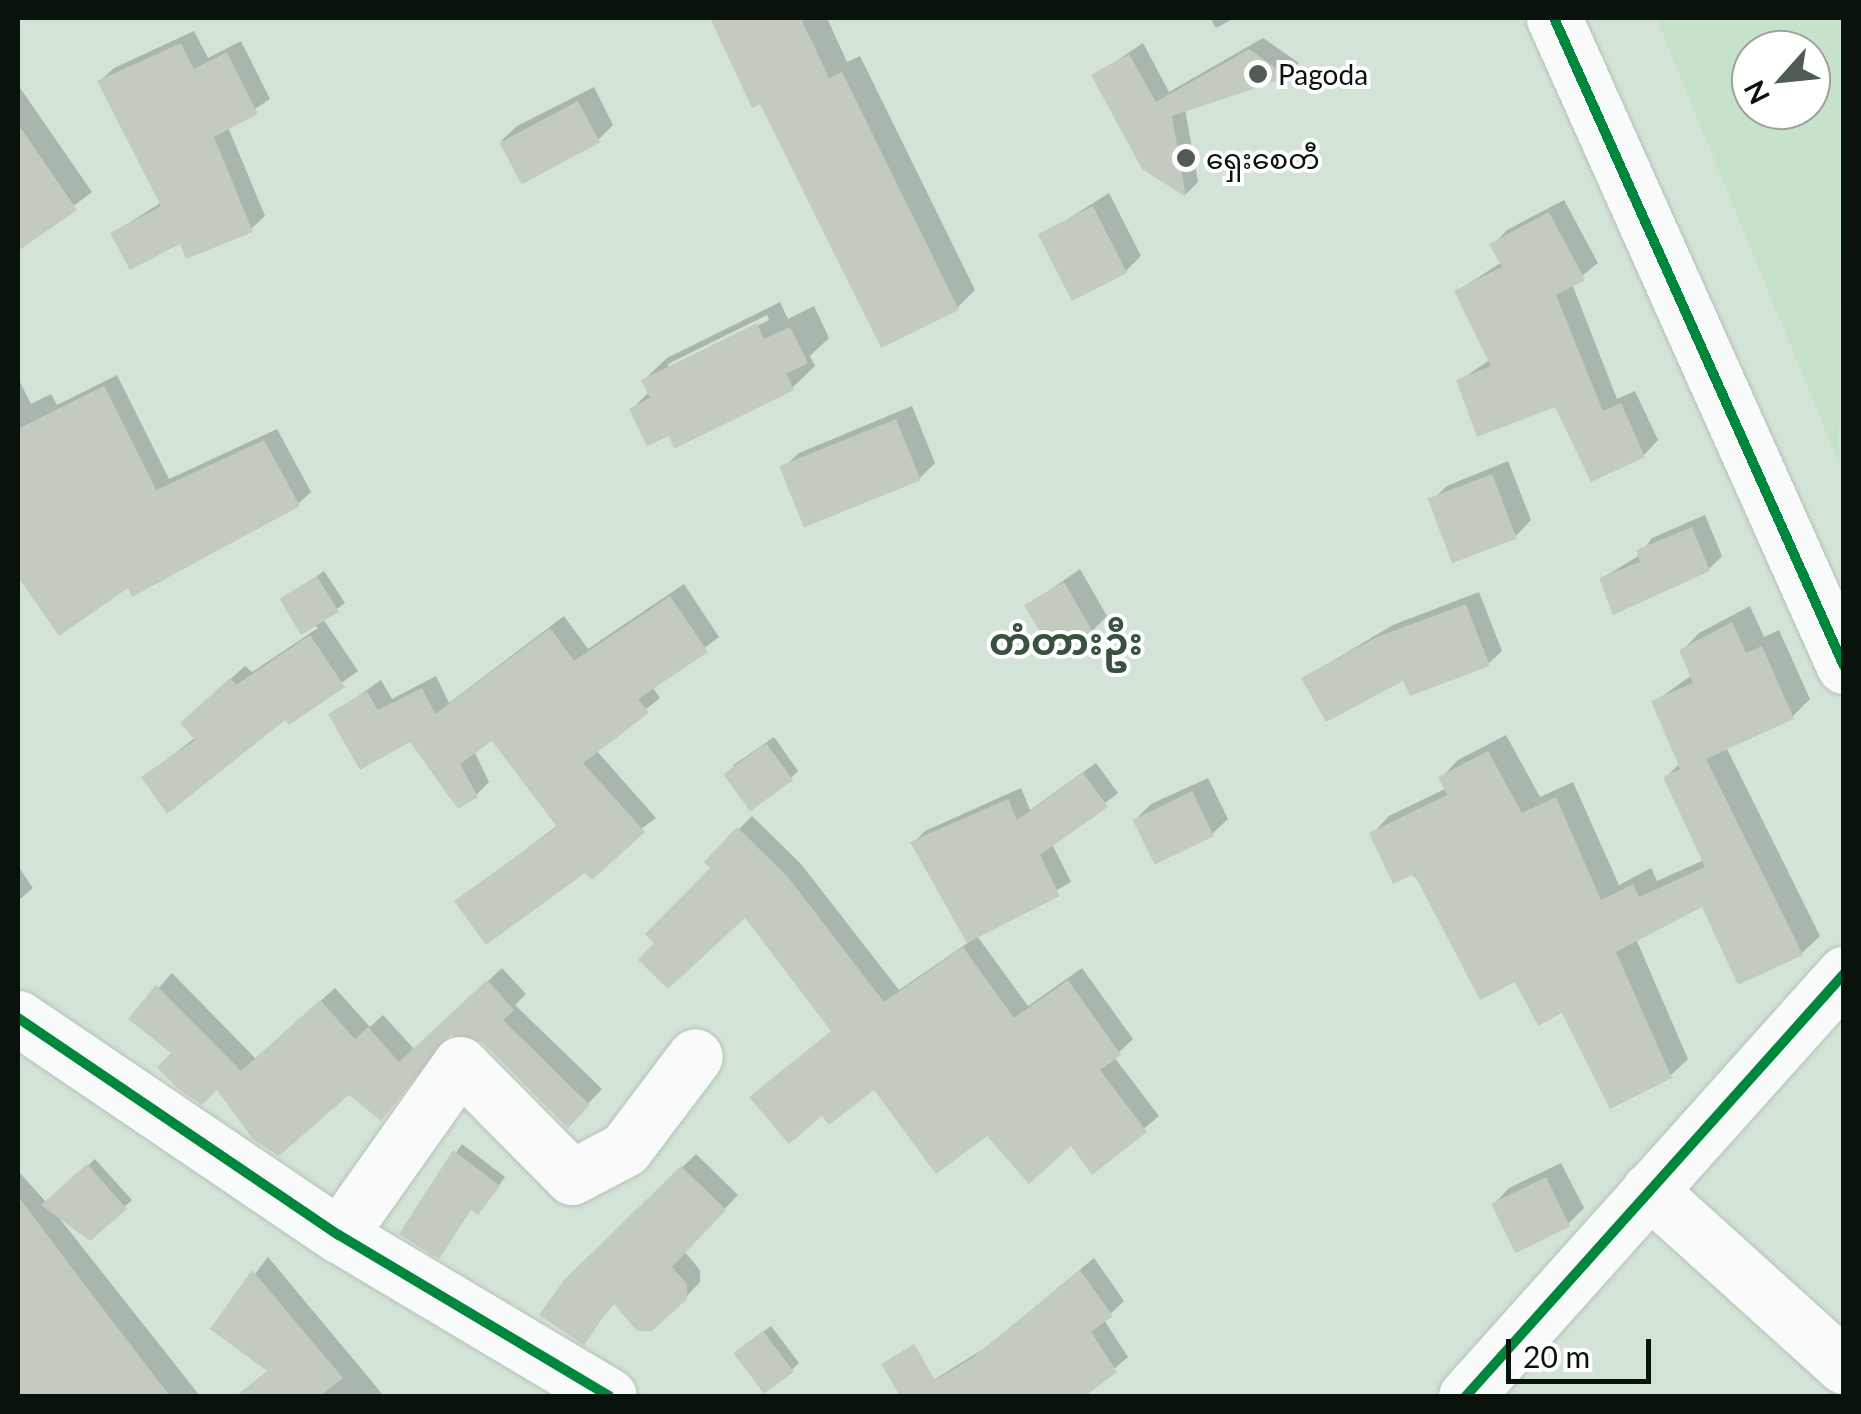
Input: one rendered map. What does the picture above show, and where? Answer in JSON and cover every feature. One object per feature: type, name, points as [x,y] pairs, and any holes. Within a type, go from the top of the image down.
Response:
[{"type":"street","points":[[1554,18],[1844,666]]},
{"type":"street","points":[[1466,1396],[1844,974]]},
{"type":"street","points":[[18,1018],[339,1235],[610,1396]]},
{"type":"street","points":[[339,1235],[460,1064],[572,1177],[625,1148],[695,1056]]},
{"type":"street","points":[[1649,1190],[1844,1366]]},
{"type":"shaded area","points":[[1656,18],[1843,18],[1839,464]]},
{"type":"building","points":[[710,18],[801,18],[829,78],[842,72],[959,310],[881,348],[760,104],[752,108]]},
{"type":"building","points":[[181,43],[194,69],[227,52],[258,114],[214,137],[253,232],[186,259],[180,244],[130,270],[110,233],[161,206],[97,81]]},
{"type":"building","points":[[1249,49],[1288,77],[1172,116],[1186,197],[1142,169],[1091,75],[1129,54],[1156,102]]},
{"type":"building","points":[[578,101],[600,142],[521,184],[499,143]]},
{"type":"building","points":[[18,124],[77,210],[18,251]]},
{"type":"building","points":[[1093,206],[1127,273],[1072,301],[1038,234]]},
{"type":"building","points":[[1549,212],[1585,280],[1556,295],[1603,411],[1621,403],[1645,457],[1591,482],[1555,407],[1477,437],[1456,380],[1491,366],[1454,291],[1502,267],[1489,244]]},
{"type":"building","points":[[757,323],[764,339],[790,327],[808,363],[786,374],[794,390],[674,449],[669,436],[647,446],[629,409],[650,398],[641,380]]},
{"type":"building","points":[[104,386],[156,490],[264,440],[300,506],[132,597],[128,588],[59,636],[18,577],[18,429]]},
{"type":"building","points":[[896,419],[921,480],[804,527],[779,466]]},
{"type":"building","points":[[1492,474],[1517,538],[1452,563],[1428,499]]},
{"type":"building","points":[[1692,527],[1710,571],[1613,615],[1599,578],[1640,562],[1636,550]]},
{"type":"building","points":[[317,576],[339,612],[301,635],[279,599]]},
{"type":"building","points":[[1064,582],[1094,633],[1054,656],[1024,605]]},
{"type":"building","points":[[670,596],[708,652],[638,699],[649,713],[583,763],[645,832],[592,880],[585,873],[486,945],[454,901],[557,827],[492,741],[460,764],[478,797],[458,809],[410,742],[360,770],[328,714],[367,691],[378,710],[422,688],[435,714],[550,628],[574,661]]},
{"type":"building","points":[[1466,604],[1490,666],[1410,696],[1403,681],[1326,722],[1301,678],[1377,637]]},
{"type":"building","points":[[1732,622],[1746,653],[1762,646],[1794,719],[1706,759],[1803,955],[1738,985],[1702,907],[1616,952],[1672,1078],[1610,1109],[1562,1013],[1538,1026],[1515,982],[1480,1000],[1414,874],[1393,884],[1369,833],[1447,795],[1438,777],[1488,751],[1522,813],[1556,797],[1601,900],[1633,884],[1639,897],[1705,867],[1663,777],[1680,769],[1651,701],[1693,683],[1679,650]]},
{"type":"building","points":[[310,635],[345,687],[289,725],[285,720],[167,814],[141,777],[195,740],[180,723],[230,678],[236,685]]},
{"type":"building","points":[[766,743],[793,780],[750,811],[723,774]]},
{"type":"building","points":[[1083,773],[1108,807],[1040,855],[1060,896],[967,943],[910,842],[1008,799],[1017,820]]},
{"type":"building","points":[[1192,791],[1214,836],[1155,865],[1133,820]]},
{"type":"building","points":[[737,827],[788,877],[884,1002],[963,947],[1014,1018],[1068,980],[1121,1055],[1100,1070],[1147,1132],[1092,1175],[1071,1146],[1029,1184],[987,1136],[936,1174],[874,1090],[829,1125],[822,1116],[789,1144],[749,1097],[831,1031],[745,918],[668,989],[638,960],[654,943],[645,934],[710,868],[704,862]]},
{"type":"building","points":[[487,980],[514,1010],[503,1020],[590,1105],[568,1128],[482,1042],[450,1035],[381,1121],[349,1095],[279,1156],[253,1139],[217,1090],[202,1105],[177,1088],[157,1067],[171,1053],[128,1019],[156,985],[241,1071],[320,1000],[355,1039],[368,1027],[399,1062]]},
{"type":"building","points":[[453,1150],[500,1186],[478,1215],[471,1210],[439,1259],[399,1234]]},
{"type":"building","points":[[87,1164],[127,1209],[90,1241],[41,1205]]},
{"type":"building","points":[[681,1166],[726,1210],[672,1267],[687,1284],[687,1299],[652,1331],[637,1331],[613,1303],[584,1345],[539,1315],[564,1280]]},
{"type":"building","points":[[1546,1177],[1570,1226],[1515,1253],[1491,1204]]},
{"type":"building","points":[[18,1196],[87,1288],[170,1396],[18,1396]]},
{"type":"building","points":[[252,1270],[343,1378],[320,1396],[236,1396],[267,1371],[210,1329]]},
{"type":"building","points":[[1080,1270],[1113,1316],[1091,1332],[1117,1372],[1085,1396],[900,1396],[881,1364],[914,1344],[935,1380],[971,1359]]},
{"type":"building","points":[[763,1331],[794,1372],[764,1394],[733,1353]]},
{"type":"cycle path","points":[[1554,18],[1844,666]]},
{"type":"cycle path","points":[[1466,1396],[1844,974]]},
{"type":"cycle path","points":[[18,1018],[339,1235],[609,1396]]},
{"type":"place","name":"Pagoda","points":[[1258,74]]},
{"type":"place","name":"ရှေးစေတီ","points":[[1186,158]]},
{"type":"district","name":"တံတားဦး","points":[[1066,641]]}]
